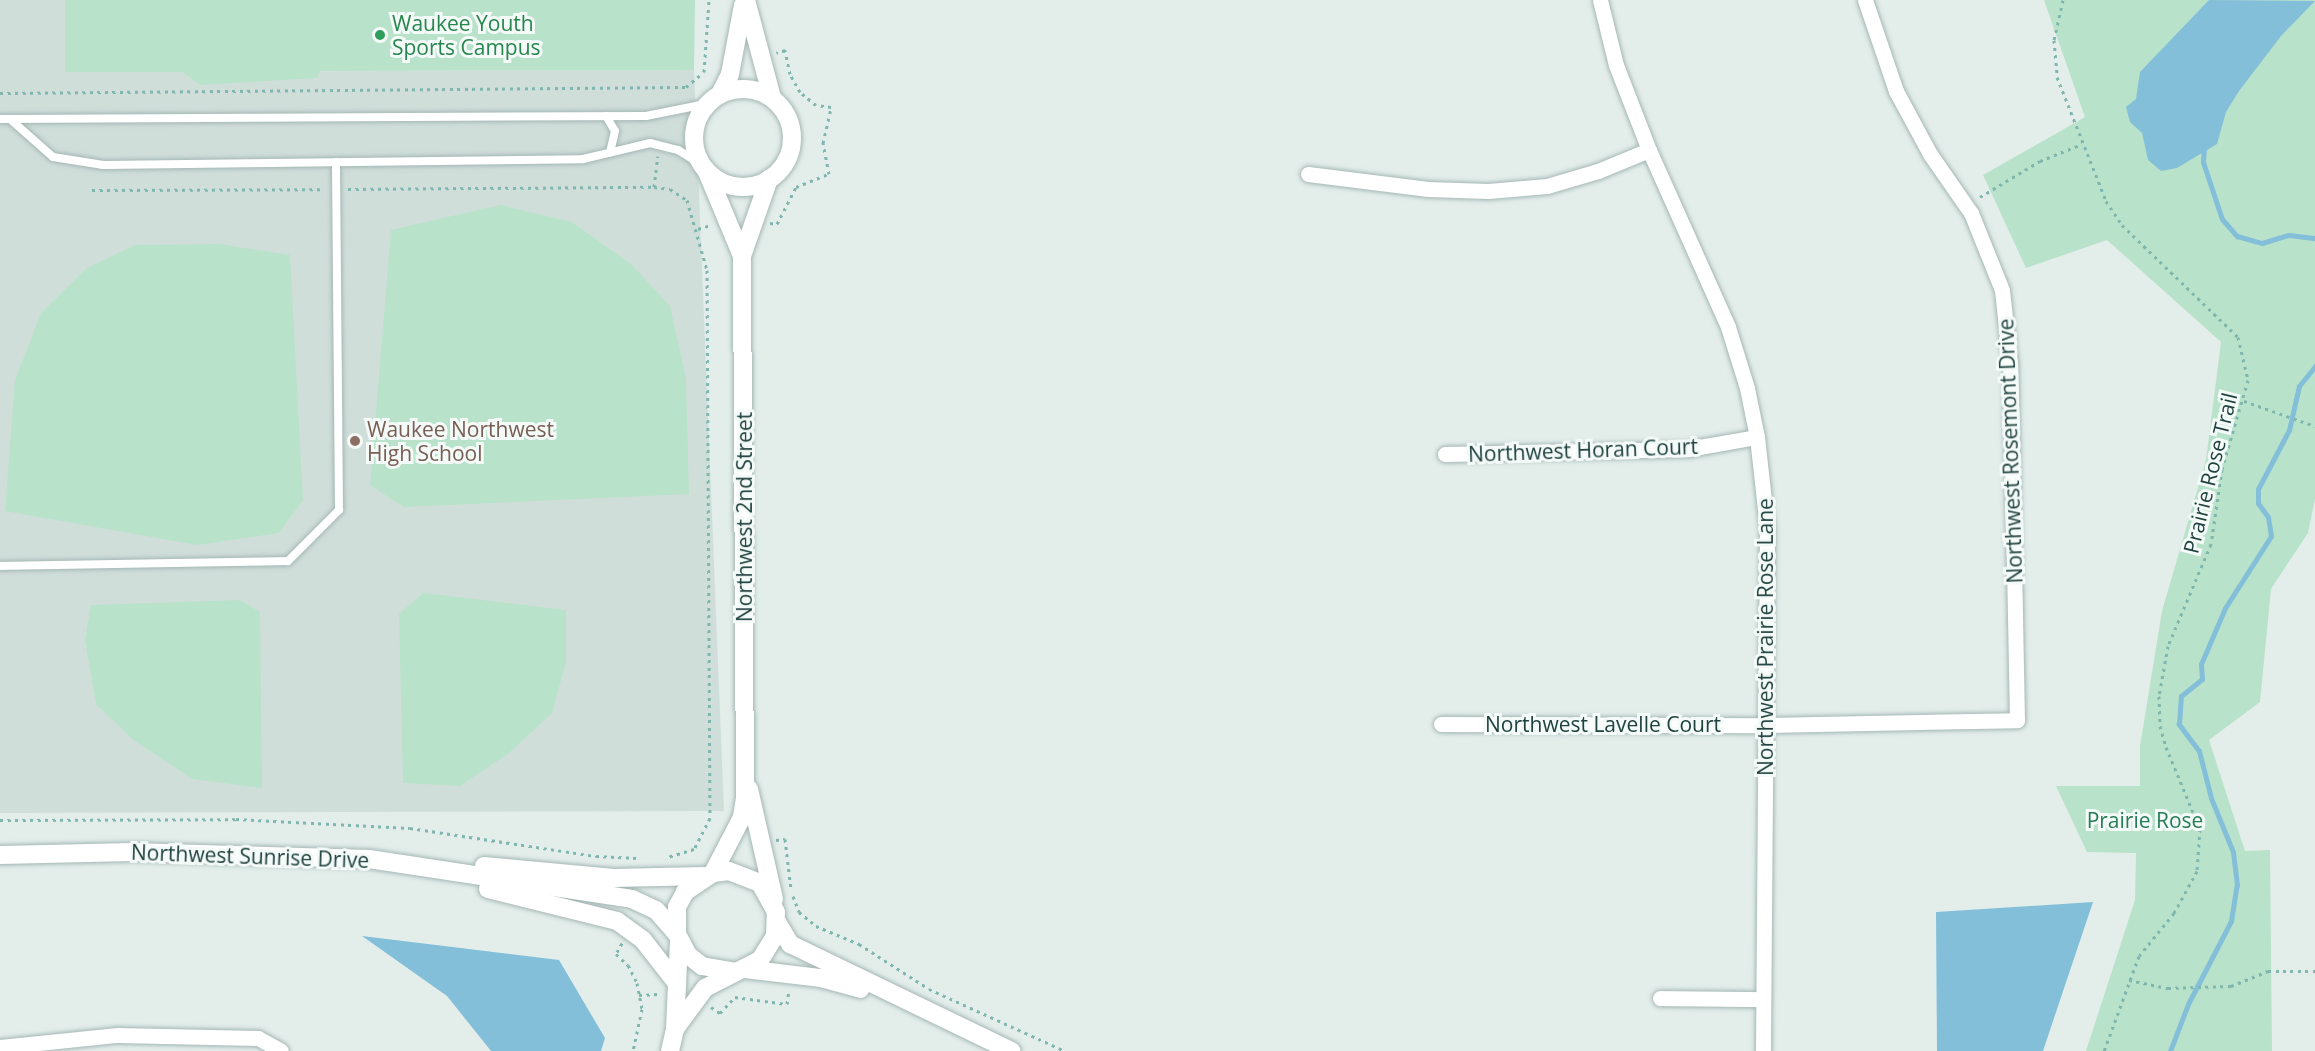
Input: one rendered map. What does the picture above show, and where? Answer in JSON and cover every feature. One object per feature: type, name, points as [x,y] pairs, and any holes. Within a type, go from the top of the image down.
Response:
[{"type":"street","name":"Northwest 2nd Street","points":[[709,874],[742,817],[746,778],[742,256],[769,179],[785,164],[792,134],[789,118],[772,98],[745,0]]},
{"type":"street","name":"Northwest 2nd Street","points":[[742,256],[704,168],[693,134],[730,74],[745,0]]},
{"type":"street","name":"Northwest Prairie Rose Lane","points":[[1600,0],[1616,65],[1649,150],[1728,327],[1748,388],[1757,437],[1767,528],[1763,1051]]},
{"type":"street","name":"Northwest Rosemont Drive","points":[[1865,0],[1896,91],[1930,154],[1966,206],[1989,251],[2002,290],[2008,326],[2017,720]]},
{"type":"street","points":[[713,99],[752,89],[772,98]]},
{"type":"street","points":[[1308,174],[1428,189],[1488,190],[1547,186],[1598,171],[1649,150]]},
{"type":"street","points":[[704,168],[736,186],[760,184],[769,179]]},
{"type":"street","name":"Northwest Horan Court","points":[[1445,454],[1688,448],[1757,437]]},
{"type":"street","name":"Northwest Lavelle Court","points":[[1441,723],[1766,725],[2017,720]]},
{"type":"street","name":"Northwest 2nd Street","points":[[746,778],[777,917]]},
{"type":"street","name":"Northwest Sunrise Drive","points":[[0,855],[52,856],[132,852],[270,853],[369,859],[632,899],[656,910],[678,937]]},
{"type":"street","name":"Northwest Sunrise Drive","points":[[0,865],[52,856]]},
{"type":"street","name":"Northwest Sunrise Drive","points":[[446,869],[488,866],[613,878],[709,874]]},
{"type":"street","points":[[446,869],[474,885],[617,921],[643,940],[675,981]]},
{"type":"street","points":[[670,1051],[675,1029],[678,907],[685,892],[709,874],[729,871],[760,883],[790,944],[924,1011],[1011,1051]]},
{"type":"street","points":[[675,1029],[705,988],[740,970],[769,949],[777,917]]},
{"type":"street","points":[[678,937],[702,966],[821,978],[924,1011]]},
{"type":"street","points":[[1660,998],[1763,999]]},
{"type":"street","points":[[0,1047],[117,1035],[258,1038],[281,1051]]},
{"type":"lane","points":[[0,119],[646,116],[713,99]]},
{"type":"lane","points":[[606,116],[615,131],[610,152]]},
{"type":"lane","points":[[10,119],[53,157],[103,165],[583,159],[650,143],[678,150],[704,168]]},
{"type":"lane","points":[[0,566],[288,561],[339,510],[336,162]]},
{"type":"path","points":[[0,93],[686,87],[704,72],[709,0]]},
{"type":"path","name":"Prairie Rose Trail","points":[[2063,0],[2054,58],[2082,144],[2113,215],[2238,337],[2248,380],[2244,401],[2222,469],[2211,544],[2168,646],[2159,696],[2160,726],[2166,747],[2200,829],[2199,864],[2193,885],[2139,956],[2128,980],[2104,1051]]},
{"type":"path","points":[[777,224],[796,186],[830,174],[823,143],[831,107],[816,105],[800,92],[785,50]]},
{"type":"path","points":[[1966,206],[2040,161],[2082,144]]},
{"type":"path","points":[[92,190],[654,187],[670,189],[687,200],[707,270],[710,412],[710,818],[693,849],[656,858]]},
{"type":"path","points":[[2244,401],[2315,426]]},
{"type":"path","points":[[0,820],[236,819],[399,828],[596,856],[647,859]]},
{"type":"path","points":[[785,839],[792,895],[799,912],[816,926],[859,944],[929,989],[1065,1051]]},
{"type":"path","points":[[616,954],[628,965],[642,1009],[633,1051]]},
{"type":"path","points":[[2128,980],[2168,988],[2214,987],[2231,986],[2268,971],[2315,970]]},
{"type":"path","points":[[720,1013],[735,997],[787,1004]]},
{"type":"shaded area","name":"Waukee Northwest High School","points":[[0,0],[65,0],[65,72],[694,70],[724,811],[0,813]]},
{"type":"green space","name":"Waukee Youth Sports Campus","points":[[65,0],[695,0],[694,70],[320,71],[317,78],[200,85],[182,72],[65,72]]},
{"type":"green space","name":"Prairie Rose","points":[[2044,0],[2315,0],[2315,499],[2308,533],[2271,589],[2260,702],[2209,740],[2245,851],[2270,850],[2272,1051],[2086,1051],[2135,900],[2136,853],[2087,852],[2056,786],[2140,786],[2140,746],[2162,611],[2206,460],[2221,342],[2107,240],[2026,268],[1983,175],[2085,117]]},
{"type":"green space","points":[[500,205],[572,222],[631,264],[670,306],[686,378],[689,494],[404,507],[370,485],[391,230]]},
{"type":"green space","points":[[219,244],[290,255],[303,500],[279,533],[197,545],[5,511],[15,380],[41,313],[87,268],[135,245]]},
{"type":"green space","points":[[423,593],[566,610],[566,662],[552,713],[508,754],[460,786],[403,783],[399,614]]},
{"type":"green space","points":[[240,600],[260,612],[262,788],[192,779],[132,739],[96,704],[85,640],[91,605]]},
{"type":"water","points":[[2209,0],[2315,1],[2281,36],[2239,91],[2226,112],[2217,144],[2177,168],[2161,171],[2148,160],[2142,133],[2130,122],[2126,107],[2136,99],[2140,72]]},
{"type":"water","points":[[2093,902],[2043,1051],[1937,1051],[1936,912]]},
{"type":"water","points":[[362,936],[559,960],[605,1038],[601,1051],[491,1051],[447,996]]},
{"type":"waterway","points":[[2204,147],[2203,162],[2222,219],[2237,236],[2262,243],[2289,235],[2315,238]]},
{"type":"waterway","points":[[2170,1051],[2188,1004],[2231,921],[2237,885],[2233,852],[2211,798],[2199,751],[2179,724],[2181,696],[2202,679],[2201,664],[2225,608],[2271,536],[2268,517],[2258,503],[2258,489],[2289,430],[2299,386],[2315,366]]},
{"type":"place","name":"Waukee Youth Sports Campus","points":[[380,35]]},
{"type":"place","name":"Waukee Northwest High School","points":[[355,441]]}]
